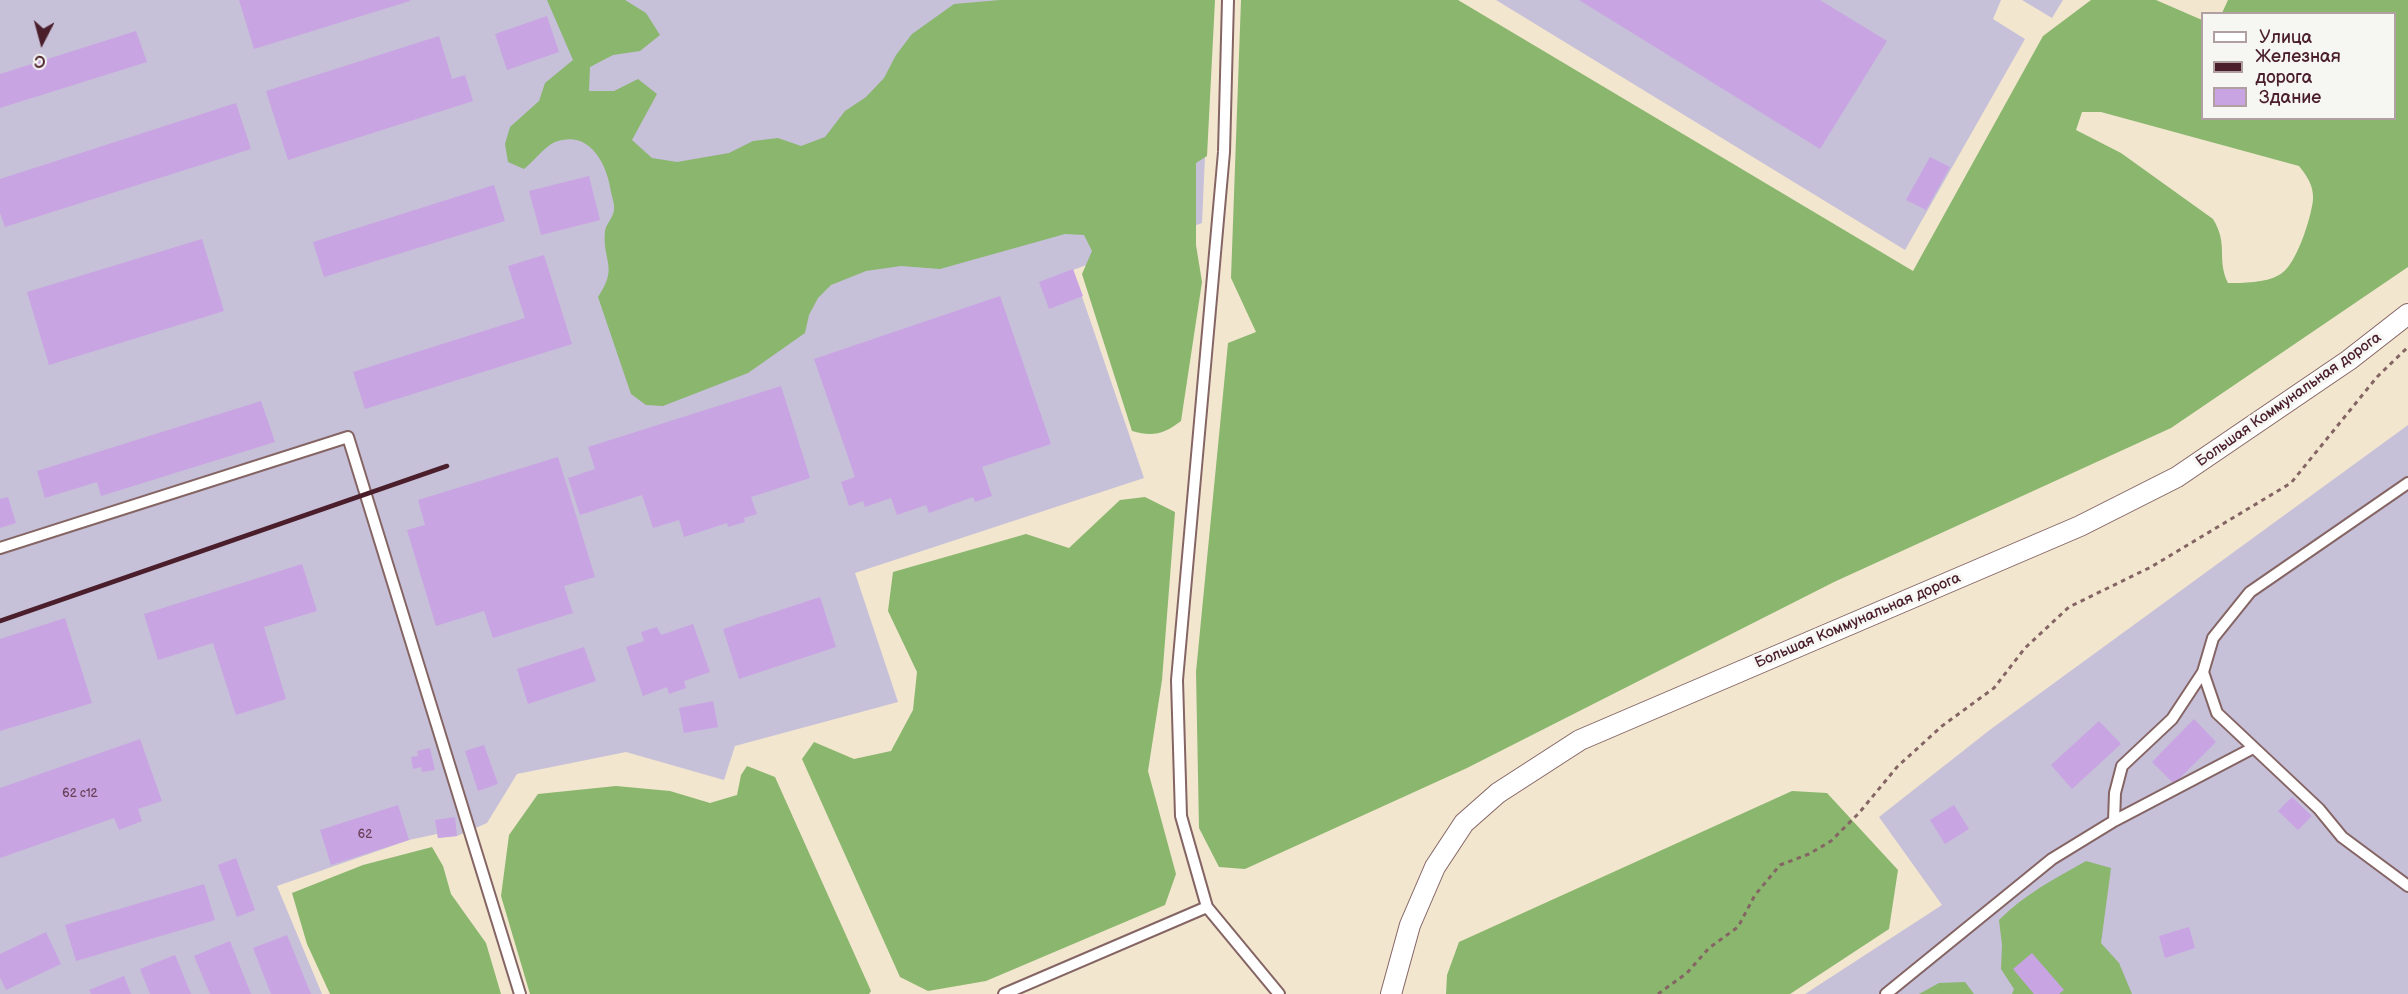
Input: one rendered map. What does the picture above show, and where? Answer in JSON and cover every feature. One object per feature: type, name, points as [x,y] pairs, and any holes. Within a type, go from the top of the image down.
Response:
[{"type":"street","name":"Большая Коммунальная дорога","points":[[1391,994],[1410,925],[1435,867],[1464,823],[1507,787],[1580,740],[2080,526],[2177,477],[2406,320]]},
{"type":"lane","points":[[1228,0],[1224,152],[1177,680],[1181,816],[1207,907],[1279,994]]},
{"type":"lane","points":[[0,548],[348,437],[520,994]]},
{"type":"lane","points":[[2114,821],[2115,793],[2122,766],[2172,719],[2203,672],[2213,638],[2250,592],[2408,483]]},
{"type":"lane","points":[[2203,672],[2217,713],[2319,809],[2342,837],[2408,886]]},
{"type":"lane","points":[[1886,994],[2052,859],[2114,821],[2253,748]]},
{"type":"lane","points":[[1004,994],[1207,907]]},
{"type":"path","points":[[1658,994],[1687,973],[1708,948],[1738,927],[1755,895],[1780,865],[1809,854],[1831,841],[1859,813],[1897,767],[1942,726],[1994,688],[2025,648],[2069,607],[2151,567],[2291,483],[2377,377],[2408,346]]},
{"type":"shaded area","points":[[0,0],[1212,0],[1202,223],[1073,270],[1144,478],[855,573],[898,702],[735,746],[724,780],[626,752],[517,774],[487,823],[457,836],[438,838],[437,834],[409,840],[277,886],[322,994],[0,994]]},
{"type":"shaded area","points":[[1496,0],[2001,0],[1993,19],[2025,39],[1905,250]]},
{"type":"shaded area","points":[[2022,0],[2063,0],[2052,18]]},
{"type":"shaded area","points":[[2408,425],[2408,994],[1805,994],[1942,905],[1879,817],[1991,729]]},
{"type":"green space","points":[[547,0],[625,0],[646,13],[660,35],[640,51],[613,55],[590,67],[589,91],[614,91],[638,79],[657,94],[632,140],[652,158],[677,162],[729,153],[753,141],[778,138],[801,146],[825,137],[845,111],[866,97],[884,78],[896,55],[912,34],[954,4],[1000,0],[1215,0],[1207,156],[1196,163],[1196,245],[1202,282],[1181,421],[1158,433],[1146,434],[1132,431],[1082,274],[1092,251],[1084,235],[1065,234],[940,269],[901,266],[866,271],[831,285],[818,298],[809,315],[805,333],[748,373],[663,406],[646,405],[631,394],[598,297],[608,278],[605,231],[614,208],[609,181],[601,160],[587,145],[578,140],[567,139],[551,144],[524,169],[508,162],[505,144],[510,127],[539,101],[545,83],[573,60]]},
{"type":"green space","points":[[1241,0],[1458,0],[1913,271],[2043,36],[2091,0],[2156,0],[2201,20],[2201,120],[2396,120],[2396,12],[2222,12],[2228,0],[2408,0],[2408,267],[2171,428],[1834,582],[1467,768],[1245,869],[1219,867],[1199,828],[1196,672],[1228,343],[1256,332],[1231,278]],"holes":[[[2082,112],[2101,112],[2299,166],[2311,186],[2313,200],[2302,241],[2291,262],[2279,275],[2267,280],[2228,283],[2223,266],[2222,244],[2213,219],[2121,153],[2076,130]]]},
{"type":"green space","points":[[1145,497],[1175,512],[1162,680],[1148,771],[1176,874],[1165,905],[986,981],[928,991],[900,977],[802,759],[814,742],[854,759],[891,751],[913,710],[917,672],[888,611],[893,572],[1026,534],[1069,548],[1120,500]]},
{"type":"green space","points":[[747,766],[775,777],[871,991],[869,994],[530,994],[501,896],[509,835],[538,794],[616,786],[670,791],[710,803],[737,795],[741,775]]},
{"type":"green space","points":[[1792,791],[1827,793],[1898,870],[1889,929],[1790,994],[1446,994],[1447,975],[1459,942]]},
{"type":"green space","points":[[432,847],[443,866],[451,894],[486,943],[501,994],[330,994],[307,944],[292,893],[363,865]]},
{"type":"green space","points":[[2086,861],[2111,868],[2101,943],[2119,963],[2132,994],[2012,994],[2014,989],[2001,969],[2002,945],[1999,920],[2030,895]]},
{"type":"green space","points":[[1965,982],[1974,994],[1919,994],[1939,983]]},
{"type":"building","points":[[239,0],[410,0],[410,1],[254,49]]},
{"type":"building","points":[[1579,0],[1820,0],[1887,41],[1820,149]]},
{"type":"building","points":[[547,16],[559,52],[507,70],[495,34]]},
{"type":"building","points":[[136,31],[147,62],[0,108],[0,74]]},
{"type":"building","points":[[439,36],[452,79],[465,75],[473,101],[288,160],[266,91]]},
{"type":"building","points":[[236,103],[251,149],[5,227],[0,213],[0,179]]},
{"type":"building","points":[[1930,157],[1950,167],[1926,210],[1906,200]]},
{"type":"building","points":[[589,176],[600,220],[541,235],[529,191]]},
{"type":"building","points":[[494,185],[505,221],[324,277],[313,242]]},
{"type":"building","points":[[202,239],[224,311],[49,365],[27,292]]},
{"type":"building","points":[[544,255],[572,344],[365,409],[353,372],[525,318],[508,266]]},
{"type":"building","points":[[1073,269],[1083,296],[1049,309],[1039,282]]},
{"type":"building","points":[[1000,296],[1051,444],[982,467],[992,496],[975,502],[973,497],[929,513],[926,505],[897,515],[891,498],[865,507],[863,501],[849,506],[841,482],[855,477],[814,359]]},
{"type":"building","points":[[781,386],[810,478],[751,497],[757,514],[744,518],[745,522],[728,527],[727,523],[684,537],[679,520],[653,528],[642,495],[580,515],[568,478],[595,469],[588,447]]},
{"type":"building","points":[[261,401],[275,442],[101,496],[97,482],[45,498],[37,471]]},
{"type":"building","points":[[558,457],[595,577],[564,586],[573,613],[493,638],[484,611],[436,626],[407,530],[425,525],[418,500]]},
{"type":"building","points":[[8,497],[16,523],[0,528],[0,499]]},
{"type":"building","points":[[302,564],[317,611],[264,627],[286,699],[236,715],[213,643],[158,660],[144,614]]},
{"type":"building","points":[[820,597],[836,647],[739,679],[723,629]]},
{"type":"building","points":[[65,618],[92,703],[0,731],[0,639]]},
{"type":"building","points":[[693,624],[710,672],[684,681],[686,688],[669,694],[667,687],[643,696],[626,647],[644,641],[641,632],[657,627],[661,635]]},
{"type":"building","points":[[584,647],[596,681],[528,704],[517,669]]},
{"type":"building","points":[[713,701],[718,727],[684,733],[679,708]]},
{"type":"building","points":[[2194,719],[2216,742],[2174,784],[2152,762]]},
{"type":"building","points":[[2099,721],[2121,744],[2072,789],[2051,765]]},
{"type":"building","points":[[140,739],[162,801],[138,809],[142,821],[119,830],[114,818],[0,858],[0,788]]},
{"type":"building","points":[[484,745],[498,784],[478,791],[465,751]]},
{"type":"building","points":[[430,748],[435,770],[422,772],[421,767],[413,769],[411,757],[418,756],[417,751]]},
{"type":"building","points":[[2292,797],[2312,816],[2298,830],[2278,811]]},
{"type":"building","points":[[398,805],[409,840],[331,865],[320,830]]},
{"type":"building","points":[[1954,805],[1969,829],[1945,844],[1930,820]]},
{"type":"building","points":[[455,817],[457,836],[438,838],[435,820]]},
{"type":"building","points":[[236,858],[255,910],[237,917],[218,865]]},
{"type":"building","points":[[204,884],[215,920],[76,961],[65,925]]},
{"type":"building","points":[[2189,927],[2195,948],[2165,958],[2159,936]]},
{"type":"building","points":[[46,932],[61,964],[6,990],[0,977],[0,954]]},
{"type":"building","points":[[287,935],[311,994],[271,994],[253,948]]},
{"type":"building","points":[[230,941],[251,994],[210,994],[194,956]]},
{"type":"building","points":[[2032,953],[2064,990],[2059,994],[2034,994],[2013,969]]},
{"type":"building","points":[[175,955],[191,994],[150,994],[140,969]]},
{"type":"building","points":[[124,976],[131,994],[91,994],[89,990]]},
{"type":"railway","points":[[0,621],[447,466]]}]
